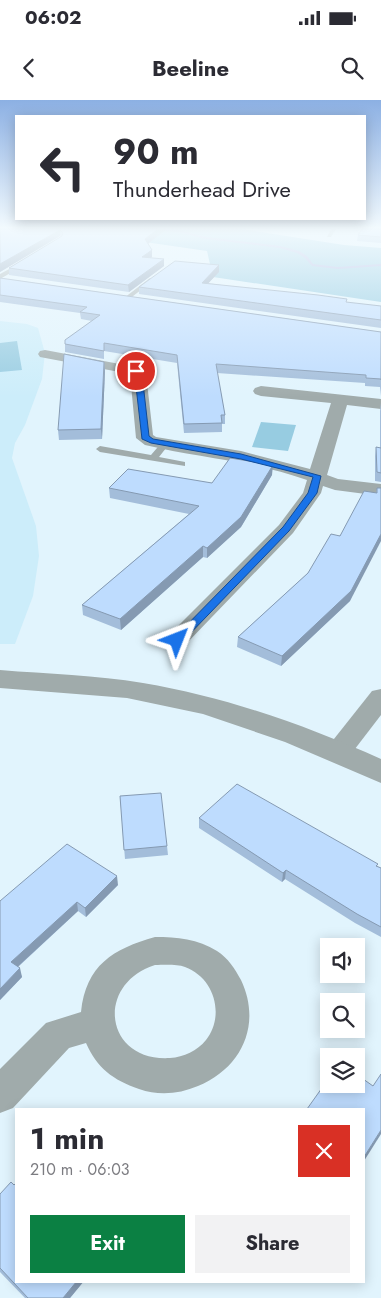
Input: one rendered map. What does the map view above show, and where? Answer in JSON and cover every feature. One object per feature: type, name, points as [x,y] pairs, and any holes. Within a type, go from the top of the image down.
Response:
[{"type":"street","points":[[120,298],[146,301]]},
{"type":"street","points":[[45,354],[136,371],[138,374],[145,438],[151,441],[241,456],[317,476],[335,484],[381,490]]},
{"type":"street","points":[[261,391],[381,404]]},
{"type":"street","points":[[177,640],[286,529],[312,493],[340,400]]},
{"type":"street","points":[[0,679],[142,691],[194,701],[296,735],[338,751],[381,772]]},
{"type":"street","points":[[338,751],[381,697]]},
{"type":"street","points":[[0,1095],[58,1035],[97,1024]]},
{"type":"lane","points":[[120,298],[141,285]]},
{"type":"lane","points":[[152,458],[166,443]]},
{"type":"lane","points":[[100,449],[182,464]]},
{"type":"shaded area","points":[[266,285],[381,285],[381,302]]},
{"type":"shaded area","points":[[0,321],[27,324],[38,328],[45,353],[42,379],[25,425],[15,443],[12,458],[36,526],[39,556],[33,596],[15,644],[0,644]]},
{"type":"shaded area","points":[[17,341],[22,370],[0,372],[0,343]]},
{"type":"shaded area","points":[[261,422],[296,425],[288,451],[252,447]]},
{"type":"building","points":[[0,285],[49,285],[381,332],[381,379],[366,378],[366,375],[216,364],[225,415],[221,415],[222,423],[184,424],[177,355],[104,343],[104,351],[65,344],[65,340],[100,315],[80,312],[87,307],[0,295]]},
{"type":"building","points":[[142,285],[220,285],[318,295],[347,299],[346,302],[381,306],[381,320],[139,287]]},
{"type":"building","points":[[64,354],[104,362],[101,429],[58,430]]},
{"type":"building","points":[[376,447],[381,448],[381,473],[377,472]]},
{"type":"building","points":[[230,458],[273,465],[241,517],[207,548],[203,546],[120,619],[82,605],[199,506],[109,488],[128,469],[212,483]]},
{"type":"building","points":[[377,488],[381,488],[381,534],[351,591],[282,656],[238,637],[308,573],[331,534],[340,536],[364,491],[377,493]]},
{"type":"building","points":[[237,784],[378,864],[376,866],[381,868],[381,927],[286,870],[283,873],[199,818]]},
{"type":"building","points":[[161,793],[167,846],[124,850],[120,796]]},
{"type":"building","points":[[67,844],[117,876],[85,908],[77,902],[11,962],[20,968],[0,989],[0,901]]},
{"type":"building","points":[[381,1074],[381,1130],[365,1155],[365,1108],[308,1108],[320,1091],[320,1093],[365,1093],[365,1080],[373,1086]]},
{"type":"building","points":[[11,1182],[15,1184],[15,1283],[75,1283],[63,1298],[28,1298],[0,1268],[0,1194]]},
{"type":"route","points":[[136,371],[138,374],[145,438],[151,441],[241,456],[317,476],[312,493],[286,529],[242,576],[177,640]]}]
